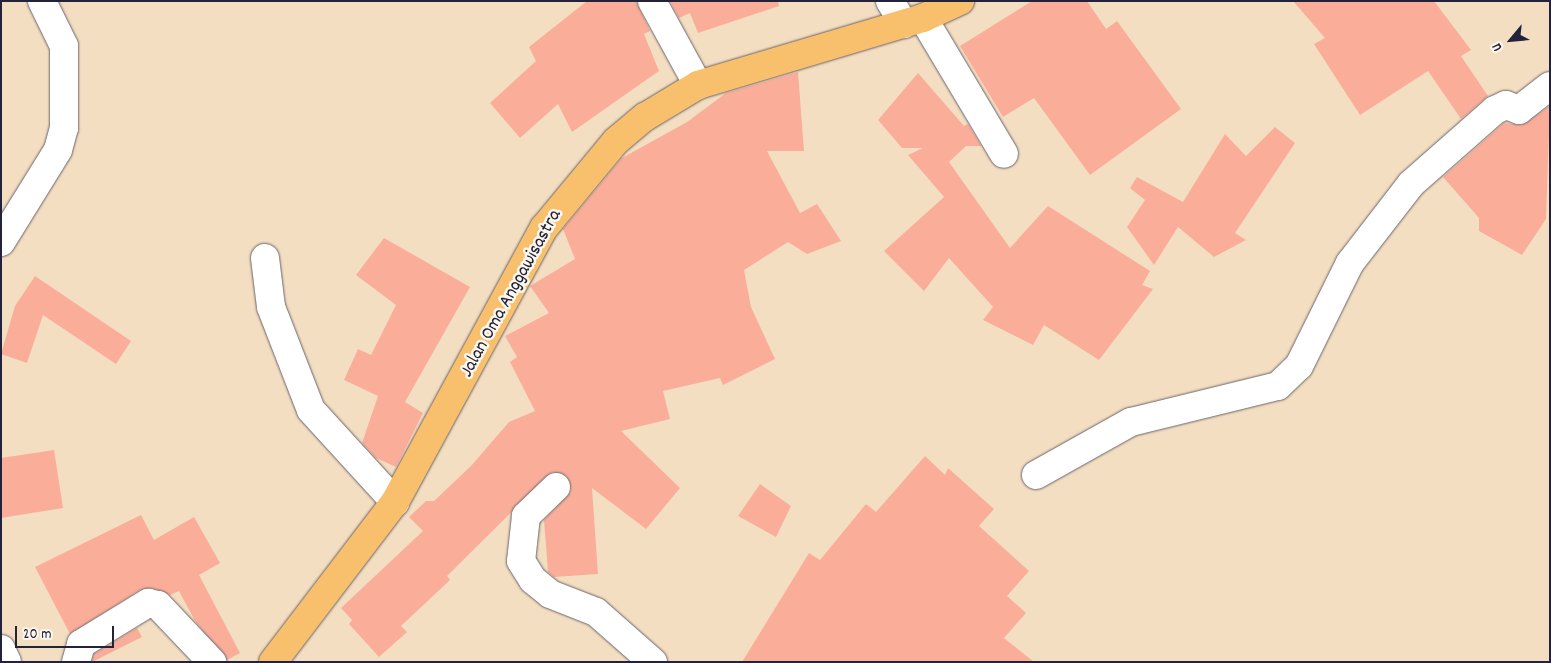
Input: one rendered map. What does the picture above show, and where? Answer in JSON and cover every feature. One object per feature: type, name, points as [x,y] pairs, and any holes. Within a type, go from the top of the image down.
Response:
[{"type":"main road","name":"Jalan Oma Anggawisastra","points":[[273,662],[395,502],[544,228],[616,142],[645,117],[698,85],[906,14],[960,1]]},
{"type":"street","points":[[1,242],[58,150],[64,128],[64,46],[42,1]]},
{"type":"street","points":[[652,1],[698,85]]},
{"type":"street","points":[[906,14],[1004,154]]},
{"type":"street","points":[[1036,475],[1110,431],[1139,420],[1278,386],[1299,366],[1350,264],[1411,184],[1495,110],[1506,105],[1519,110],[1550,86]]},
{"type":"street","points":[[265,258],[271,307],[311,410],[395,502]]},
{"type":"street","points":[[556,487],[526,516],[520,561],[538,585],[596,612],[653,662]]},
{"type":"street","points":[[76,662],[81,644],[148,603],[158,605],[212,662]]},
{"type":"street","points":[[1,649],[7,662]]},
{"type":"building","points":[[587,1],[636,1],[650,31],[644,34],[659,71],[572,132],[558,104],[520,138],[490,103],[536,61],[529,47]]},
{"type":"building","points":[[670,1],[778,1],[779,6],[698,33],[690,13],[679,18]]},
{"type":"building","points":[[1032,1],[1087,1],[1106,29],[1117,21],[1181,109],[1090,175],[1034,98],[1003,117],[960,46]]},
{"type":"building","points":[[1293,1],[1434,1],[1471,50],[1461,56],[1488,96],[1461,119],[1428,71],[1360,115],[1314,44],[1325,38]]},
{"type":"building","points":[[798,72],[804,151],[767,151],[800,213],[817,204],[841,241],[807,254],[788,242],[744,270],[751,307],[775,359],[723,385],[720,378],[663,391],[670,419],[621,431],[680,488],[646,529],[592,488],[598,574],[554,577],[548,572],[544,520],[571,491],[567,476],[552,472],[447,576],[450,580],[401,626],[407,632],[379,657],[349,624],[352,620],[341,608],[423,531],[409,517],[426,501],[434,501],[471,466],[509,422],[535,411],[510,362],[517,357],[505,336],[549,313],[530,286],[575,259],[563,229],[622,158],[687,122],[726,93]]},
{"type":"building","points":[[918,73],[964,126],[968,124],[981,146],[966,146],[949,162],[1010,248],[1048,206],[1150,271],[1142,285],[1153,289],[1099,360],[1044,325],[1033,345],[983,320],[993,307],[949,258],[924,291],[884,251],[944,197],[908,155],[923,148],[902,148],[878,120]]},
{"type":"building","points":[[1550,106],[1546,219],[1522,255],[1479,231],[1479,218],[1443,177],[1504,123],[1522,125]]},
{"type":"building","points":[[1275,127],[1295,143],[1235,233],[1246,240],[1214,257],[1178,227],[1154,265],[1127,227],[1145,200],[1130,188],[1137,177],[1183,202],[1225,134],[1246,156]]},
{"type":"building","points":[[384,238],[470,287],[405,402],[423,413],[396,467],[376,458],[362,443],[378,396],[344,380],[358,349],[371,355],[396,305],[356,275]]},
{"type":"building","points":[[35,276],[131,341],[116,364],[43,315],[27,363],[1,354],[15,306]]},
{"type":"building","points":[[54,450],[63,508],[1,518],[1,458]]},
{"type":"building","points":[[925,456],[945,475],[948,468],[994,509],[979,526],[1029,571],[1007,596],[1026,613],[1004,638],[1034,662],[742,662],[809,553],[820,560],[866,504],[876,512]]},
{"type":"building","points":[[760,484],[791,506],[776,537],[738,516]]},
{"type":"building","points":[[141,515],[154,540],[194,517],[220,563],[199,575],[240,653],[227,660],[195,621],[179,591],[170,595],[151,588],[140,590],[70,634],[35,567]]},
{"type":"building","points":[[137,628],[142,637],[92,662],[94,654]]}]
